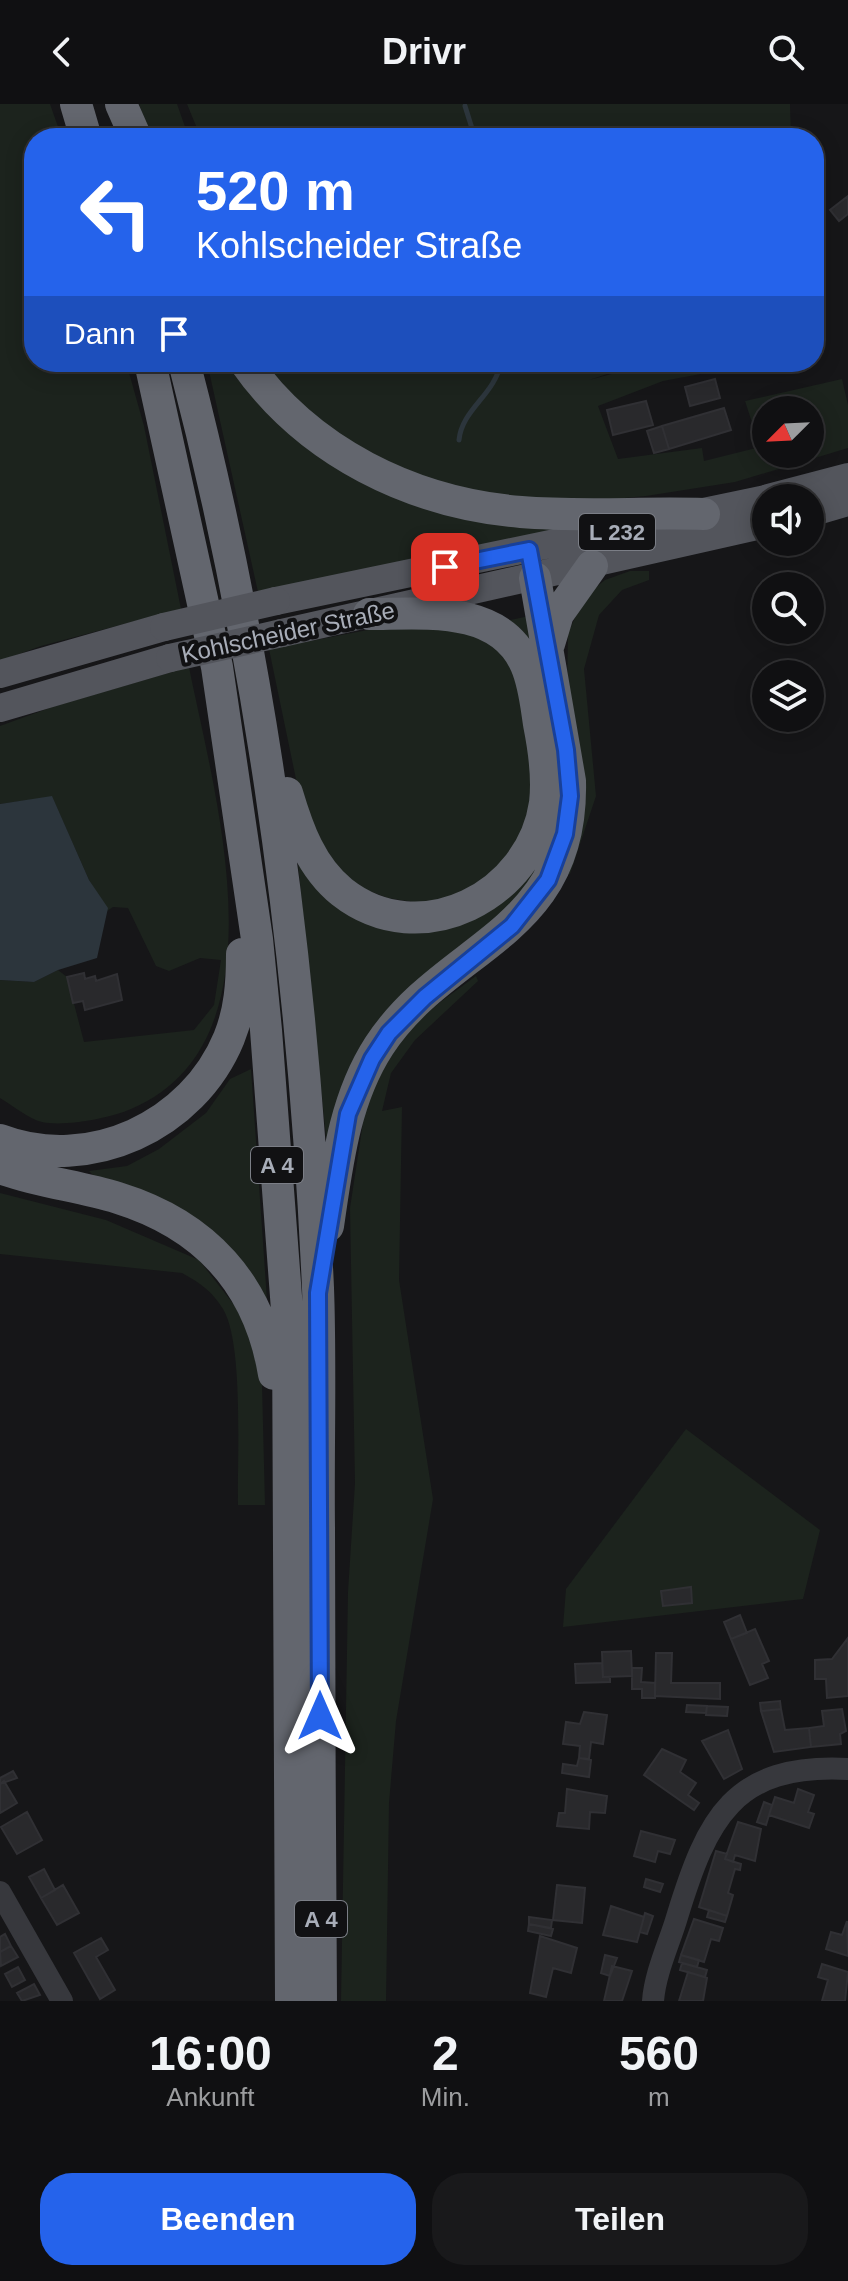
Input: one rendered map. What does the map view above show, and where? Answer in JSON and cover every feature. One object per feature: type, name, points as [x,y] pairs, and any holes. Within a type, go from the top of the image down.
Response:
[{"type":"highway","points":[[76,104],[83,128]]},
{"type":"highway","points":[[111,104],[118,128]]},
{"type":"highway","points":[[121,104],[132,128]]},
{"type":"highway","name":"A 4","points":[[152,372],[217,667],[257,939],[279,1197],[288,1323],[291,2001]]},
{"type":"highway","name":"A 4","points":[[187,372],[211,466],[257,694],[294,970],[308,1117],[318,1293],[321,2001]]},
{"type":"highway","points":[[253,372],[267,391],[320,440],[368,470],[414,488],[462,503],[520,512],[704,514]]},
{"type":"highway","points":[[318,1293],[344,1128],[372,1059],[411,1009],[512,926],[535,899],[558,858],[570,811],[570,781],[549,644],[532,564]]},
{"type":"highway","points":[[549,644],[558,614],[592,566]]},
{"type":"highway","points":[[257,694],[300,834],[321,870],[343,893],[373,909],[410,917],[448,914],[487,897],[511,876],[529,853],[545,802],[546,765],[526,664],[509,640],[483,623],[449,615],[369,614]]},
{"type":"highway","points":[[0,1140],[58,1151],[97,1148],[130,1139],[159,1123],[184,1102],[228,1040],[236,1017],[242,989],[245,851]]},
{"type":"highway","points":[[0,1168],[149,1209],[184,1227],[222,1257],[250,1297],[267,1339],[290,1480]]},
{"type":"main road","name":"Kohlscheider Straße","points":[[821,484],[848,477]]},
{"type":"main road","name":"Kohlscheider Straße","points":[[0,708],[170,658],[369,614],[752,502]]},
{"type":"main road","points":[[824,509],[848,502]]},
{"type":"main road","name":"Kohlscheider Straße","points":[[0,674],[164,627],[276,601],[532,564],[592,566],[752,527]]},
{"type":"street","points":[[653,2001],[695,1860],[707,1831],[749,1788],[775,1775],[807,1766],[848,1769]]},
{"type":"street","points":[[0,1892],[62,2001]]},
{"type":"shaded area","points":[[0,104],[50,104],[58,128],[24,128],[24,372],[129,372],[144,426],[181,609],[41,646],[0,661]]},
{"type":"shaded area","points":[[139,104],[177,104],[185,128],[147,128]]},
{"type":"shaded area","points":[[187,104],[790,104],[791,128],[197,128]]},
{"type":"shaded area","points":[[209,372],[244,372],[340,462],[604,521],[258,592]]},
{"type":"shaded area","points":[[265,372],[613,372],[589,380],[619,372],[711,372],[663,381],[598,406],[618,459],[702,448],[704,461],[752,449],[752,468],[782,468],[735,482],[646,496],[559,504],[454,491],[332,436]]},
{"type":"shaded area","points":[[842,379],[848,405],[848,448],[824,455],[824,396],[767,396]]},
{"type":"shaded area","points":[[752,399],[752,422],[745,401]]},
{"type":"shaded area","points":[[630,571],[649,571],[649,580],[622,590],[599,615],[584,669],[596,796],[570,874],[564,874],[568,633],[585,596],[605,580]]},
{"type":"shaded area","points":[[534,615],[561,767],[560,813],[552,848],[538,877],[519,902],[497,925],[423,987],[385,1026],[354,1078],[328,1156],[297,854],[322,884],[344,903],[379,919],[407,924],[435,923],[462,916],[488,905],[510,889],[529,868],[542,843],[552,799],[550,754],[539,680],[522,643],[501,622]]},
{"type":"shaded area","points":[[404,623],[490,638],[521,679],[535,807],[503,871],[438,906],[388,898],[361,888],[333,864],[302,808],[269,649]]},
{"type":"shaded area","points":[[189,667],[213,780],[229,910],[225,973],[210,1030],[180,1076],[131,1109],[75,1122],[37,1120],[0,1098],[0,980],[34,982],[58,970],[67,977],[84,1042],[194,1030],[214,1005],[221,960],[200,958],[169,971],[156,966],[128,908],[113,907],[107,911],[89,880],[52,797],[0,804],[0,726],[55,706]]},
{"type":"shaded area","points":[[52,796],[89,880],[108,908],[97,958],[58,970],[34,982],[0,980],[0,804]]},
{"type":"shaded area","points":[[476,976],[478,981],[415,1040],[391,1073],[382,1111],[402,1107],[399,1280],[433,1499],[396,1721],[389,1803],[386,2001],[341,2001],[348,1592],[355,1483],[350,1208],[364,1116],[379,1069],[403,1035],[435,1006]]},
{"type":"shaded area","points":[[251,1069],[267,1300],[100,1182],[89,1171],[127,1166],[159,1149],[206,1113],[230,1079]]},
{"type":"shaded area","points":[[0,1193],[106,1220],[199,1260],[235,1306],[247,1330],[262,1384],[265,1505],[238,1505],[238,1403],[234,1348],[230,1325],[214,1297],[182,1273],[0,1254]]},
{"type":"shaded area","points":[[686,1429],[820,1530],[803,1599],[563,1627],[566,1589]]},
{"type":"building","points":[[848,196],[848,214],[839,221],[830,210]]},
{"type":"building","points":[[715,379],[720,398],[690,406],[685,387]]},
{"type":"building","points":[[646,401],[653,425],[613,435],[607,410]]},
{"type":"building","points":[[724,408],[731,430],[669,449],[662,426]]},
{"type":"building","points":[[662,426],[669,449],[654,453],[647,431]]},
{"type":"building","points":[[84,973],[85,979],[95,976],[96,981],[117,974],[122,1000],[85,1010],[83,1001],[73,1003],[67,977]]},
{"type":"building","points":[[691,1587],[692,1603],[663,1606],[661,1591]]},
{"type":"building","points":[[740,1615],[747,1633],[731,1639],[724,1622]]},
{"type":"building","points":[[755,1629],[769,1661],[762,1664],[768,1678],[750,1685],[731,1639]]},
{"type":"building","points":[[848,1638],[848,1696],[827,1698],[826,1679],[815,1679],[815,1660],[832,1659]]},
{"type":"building","points":[[631,1651],[632,1676],[603,1677],[602,1652]]},
{"type":"building","points":[[656,1653],[672,1653],[671,1683],[720,1683],[720,1699],[655,1696]]},
{"type":"building","points":[[602,1663],[603,1677],[610,1677],[610,1682],[576,1683],[575,1664]]},
{"type":"building","points":[[632,1668],[642,1668],[641,1682],[655,1683],[655,1698],[642,1698],[642,1689],[632,1689]]},
{"type":"building","points":[[780,1701],[781,1709],[761,1711],[760,1703]]},
{"type":"building","points":[[687,1705],[707,1706],[706,1713],[686,1712]]},
{"type":"building","points":[[707,1706],[728,1707],[727,1716],[706,1715]]},
{"type":"building","points":[[781,1709],[785,1730],[809,1728],[811,1747],[774,1752],[761,1711]]},
{"type":"building","points":[[842,1709],[846,1731],[840,1734],[841,1744],[811,1747],[809,1728],[824,1726],[822,1711]]},
{"type":"building","points":[[584,1712],[607,1715],[603,1744],[591,1742],[589,1759],[579,1758],[580,1746],[563,1744],[566,1722],[580,1724]]},
{"type":"building","points":[[728,1730],[742,1769],[724,1779],[702,1741]]},
{"type":"building","points":[[662,1749],[686,1760],[680,1772],[696,1783],[688,1795],[699,1803],[694,1810],[644,1775]]},
{"type":"building","points":[[579,1758],[591,1760],[589,1777],[562,1773],[563,1764],[577,1766]]},
{"type":"building","points":[[13,1771],[17,1778],[0,1784],[0,1778]]},
{"type":"building","points":[[4,1781],[17,1803],[0,1813],[0,1784]]},
{"type":"building","points":[[567,1789],[607,1796],[605,1813],[590,1812],[589,1829],[557,1826],[559,1813],[565,1813]]},
{"type":"building","points":[[798,1789],[814,1795],[808,1812],[814,1814],[809,1828],[769,1815],[775,1797],[794,1803]]},
{"type":"building","points":[[764,1802],[772,1805],[766,1825],[757,1822]]},
{"type":"building","points":[[27,1812],[42,1840],[17,1854],[1,1827]]},
{"type":"building","points":[[738,1822],[761,1829],[755,1861],[735,1855],[733,1862],[725,1859]]},
{"type":"building","points":[[641,1831],[675,1840],[670,1854],[658,1851],[655,1862],[634,1856]]},
{"type":"building","points":[[716,1851],[727,1854],[725,1859],[741,1864],[740,1870],[735,1869],[728,1893],[733,1895],[727,1916],[699,1907]]},
{"type":"building","points":[[44,1869],[55,1890],[41,1898],[29,1877]]},
{"type":"building","points":[[646,1879],[663,1884],[660,1892],[644,1887]]},
{"type":"building","points":[[63,1885],[79,1913],[57,1925],[41,1898]]},
{"type":"building","points":[[557,1885],[585,1888],[582,1923],[553,1920]]},
{"type":"building","points":[[611,1906],[644,1917],[637,1942],[603,1935]]},
{"type":"building","points":[[709,1910],[727,1916],[725,1922],[707,1917]]},
{"type":"building","points":[[645,1913],[653,1916],[647,1934],[640,1932]]},
{"type":"building","points":[[529,1917],[552,1920],[551,1928],[529,1924]]},
{"type":"building","points":[[694,1919],[723,1928],[719,1941],[711,1939],[704,1962],[681,1955]]},
{"type":"building","points":[[847,1921],[848,1956],[826,1949],[831,1932],[842,1935]]},
{"type":"building","points":[[529,1924],[553,1929],[551,1936],[528,1931]]},
{"type":"building","points":[[5,1934],[11,1946],[0,1952],[0,1937]]},
{"type":"building","points":[[540,1936],[577,1948],[571,1973],[553,1968],[546,1997],[530,1993]]},
{"type":"building","points":[[101,1938],[108,1950],[96,1957],[115,1990],[100,1999],[74,1953]]},
{"type":"building","points":[[11,1946],[18,1957],[1,1966],[0,1952]]},
{"type":"building","points":[[605,1955],[617,1958],[610,1976],[601,1973]]},
{"type":"building","points":[[681,1955],[699,1960],[697,1967],[679,1962]]},
{"type":"building","points":[[682,1963],[707,1970],[705,1977],[680,1970]]},
{"type":"building","points":[[822,1964],[848,1972],[845,2001],[822,2001],[828,1980],[818,1977]]},
{"type":"building","points":[[612,1966],[632,1971],[622,2001],[604,2001]]},
{"type":"building","points":[[18,1967],[25,1980],[12,1987],[5,1974]]},
{"type":"building","points":[[688,1972],[707,1978],[703,2001],[679,2001]]},
{"type":"building","points":[[34,1984],[40,1995],[22,2001],[17,1993]]},
{"type":"waterway","points":[[465,106],[472,128]]},
{"type":"waterway","points":[[459,440],[466,419],[498,372]]},
{"type":"route","points":[[320,1716],[318,1293],[344,1128],[379,1046],[425,997],[500,937],[535,899],[558,858],[570,811],[566,750],[549,644],[529,550],[445,567]]}]
